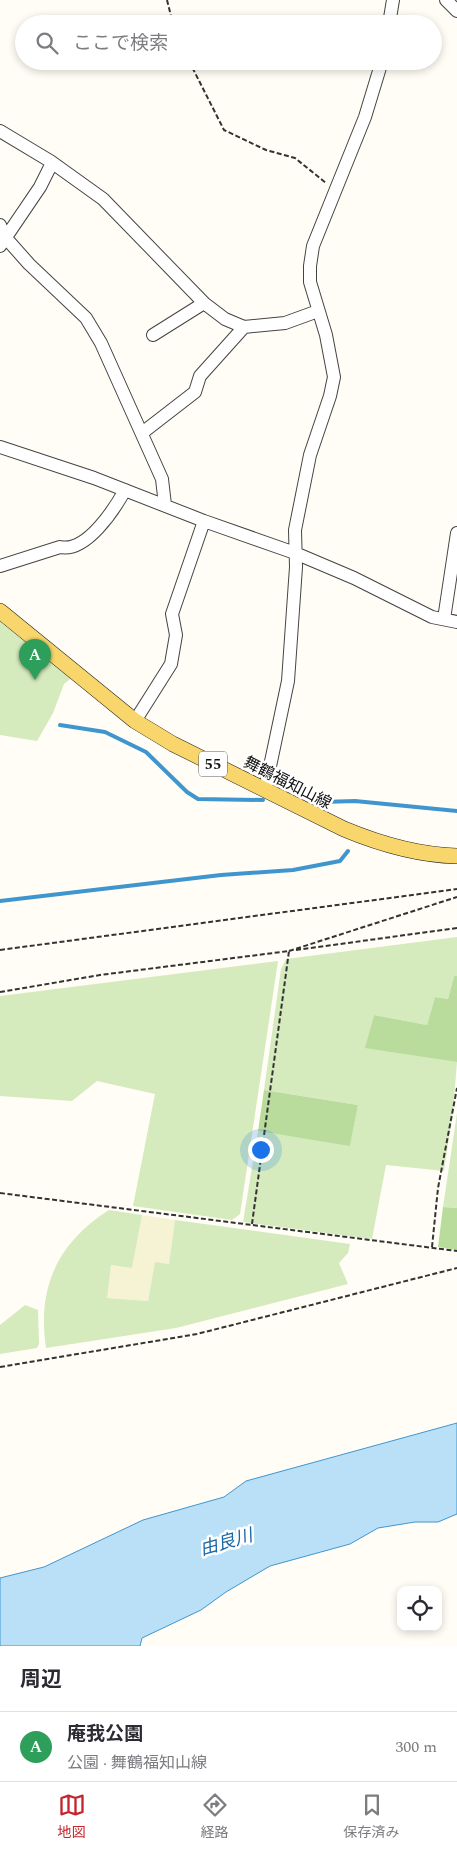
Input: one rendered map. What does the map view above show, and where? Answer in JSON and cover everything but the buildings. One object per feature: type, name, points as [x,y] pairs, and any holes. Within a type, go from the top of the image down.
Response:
[{"type":"main road","name":"舞鶴福知山線","points":[[0,612],[135,721],[173,744],[344,829],[373,841],[407,850],[457,856]]},
{"type":"street","points":[[390,15],[393,0]]},
{"type":"street","points":[[446,0],[457,11]]},
{"type":"street","points":[[265,790],[288,681],[296,567],[295,530],[310,455],[330,396],[334,377],[326,336],[310,282],[313,246],[365,117],[379,70]]},
{"type":"street","points":[[0,131],[52,162],[103,199],[204,303],[225,319],[244,327],[285,323],[318,311]]},
{"type":"street","points":[[52,162],[40,187],[2,236],[86,318],[101,343],[162,479],[165,506]]},
{"type":"street","points":[[153,335],[204,303]]},
{"type":"street","points":[[142,433],[195,392],[200,376],[244,327]]},
{"type":"street","points":[[0,447],[125,490],[204,521],[295,553],[354,578],[432,617],[457,622]]},
{"type":"street","points":[[0,566],[60,547],[67,549],[80,544],[99,527],[125,490]]},
{"type":"street","points":[[135,721],[170,664],[176,636],[172,614],[204,521]]},
{"type":"street","points":[[444,618],[457,533]]},
{"type":"path","points":[[167,0],[171,15]]},
{"type":"path","points":[[194,70],[224,130],[266,150],[296,158],[336,191]]},
{"type":"path","points":[[0,950],[457,889]]},
{"type":"path","points":[[289,951],[457,897]]},
{"type":"path","points":[[0,992],[100,975],[457,928]]},
{"type":"path","points":[[252,1224],[289,951]]},
{"type":"path","points":[[432,1247],[438,1188],[457,1088]]},
{"type":"path","points":[[0,1193],[457,1250]]},
{"type":"path","points":[[0,1366],[197,1334],[457,1268]]},
{"type":"shaded area","points":[[142,1215],[175,1220],[169,1264],[155,1263],[148,1301],[106,1298],[111,1265],[132,1267]]},
{"type":"green space","points":[[0,619],[74,676],[64,684],[53,713],[37,741],[0,735]]},
{"type":"green space","points":[[457,937],[457,976],[454,976],[448,999],[435,997],[427,1025],[374,1015],[366,1047],[457,1062],[453,1111],[444,1171],[386,1165],[372,1239],[243,1222],[258,1131],[350,1145],[358,1105],[264,1090],[281,969],[286,959]]},
{"type":"green space","points":[[278,961],[240,1214],[232,1220],[133,1206],[155,1094],[97,1081],[72,1101],[0,1096],[0,996]]},
{"type":"green space","points":[[454,976],[457,976],[457,1062],[365,1048],[374,1015],[427,1025],[435,997],[448,999]]},
{"type":"green space","points":[[264,1090],[358,1105],[350,1146],[258,1131]]},
{"type":"green space","points":[[457,1113],[457,1208],[443,1207]]},
{"type":"green space","points":[[443,1207],[457,1208],[457,1250],[438,1247]]},
{"type":"green space","points":[[109,1210],[142,1215],[132,1268],[111,1265],[107,1298],[148,1301],[155,1262],[169,1264],[175,1220],[350,1244],[348,1253],[339,1263],[348,1284],[176,1328],[46,1348],[45,1306],[48,1287],[55,1269],[64,1252],[76,1237]]},
{"type":"green space","points":[[25,1305],[38,1310],[39,1344],[37,1348],[0,1354],[0,1325]]},
{"type":"water","name":"由良川","points":[[457,1423],[457,1514],[438,1522],[415,1522],[378,1528],[350,1544],[270,1566],[226,1592],[201,1610],[142,1638],[140,1646],[0,1646],[0,1578],[44,1567],[143,1520],[224,1497],[246,1481]]},
{"type":"waterway","points":[[60,725],[105,732],[146,752],[187,792],[198,799],[263,800]]},
{"type":"waterway","points":[[322,802],[355,801],[457,811]]},
{"type":"waterway","points":[[0,901],[221,875],[293,870],[340,861],[348,851]]},
{"type":"place","name":"庵我公園","points":[[35,680]]}]
